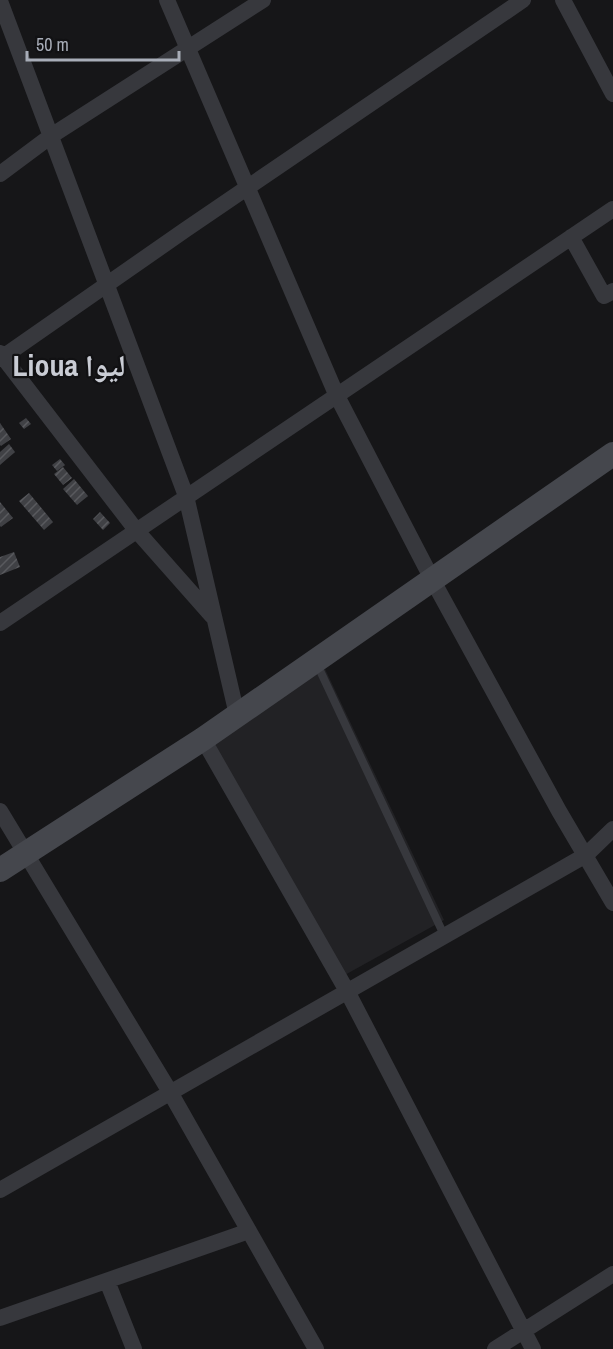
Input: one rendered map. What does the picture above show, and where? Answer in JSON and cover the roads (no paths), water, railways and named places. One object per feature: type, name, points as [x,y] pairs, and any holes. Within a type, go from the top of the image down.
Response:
[{"type":"main road","points":[[0,870],[203,739],[613,454]]},
{"type":"street","points":[[167,0],[336,394],[432,579],[613,903]]},
{"type":"street","points":[[0,174],[51,136],[263,0]]},
{"type":"street","points":[[214,618],[136,530],[1,356],[523,0]]},
{"type":"street","points":[[563,0],[613,94]]},
{"type":"street","points":[[0,1],[186,496],[237,715]]},
{"type":"street","points":[[0,623],[613,209]]},
{"type":"street","points":[[571,237],[604,296],[613,291]]},
{"type":"street","points":[[203,739],[347,991],[533,1349]]},
{"type":"street","points":[[0,811],[170,1092],[316,1349]]},
{"type":"street","points":[[0,1190],[585,855],[613,829]]},
{"type":"street","points":[[0,1318],[249,1231]]},
{"type":"street","points":[[495,1349],[613,1274]]},
{"type":"street","points":[[107,1281],[134,1349]]},
{"type":"lane","points":[[315,660],[444,935]]},
{"type":"district","name":"Lioua ليوا","points":[[69,365]]}]
